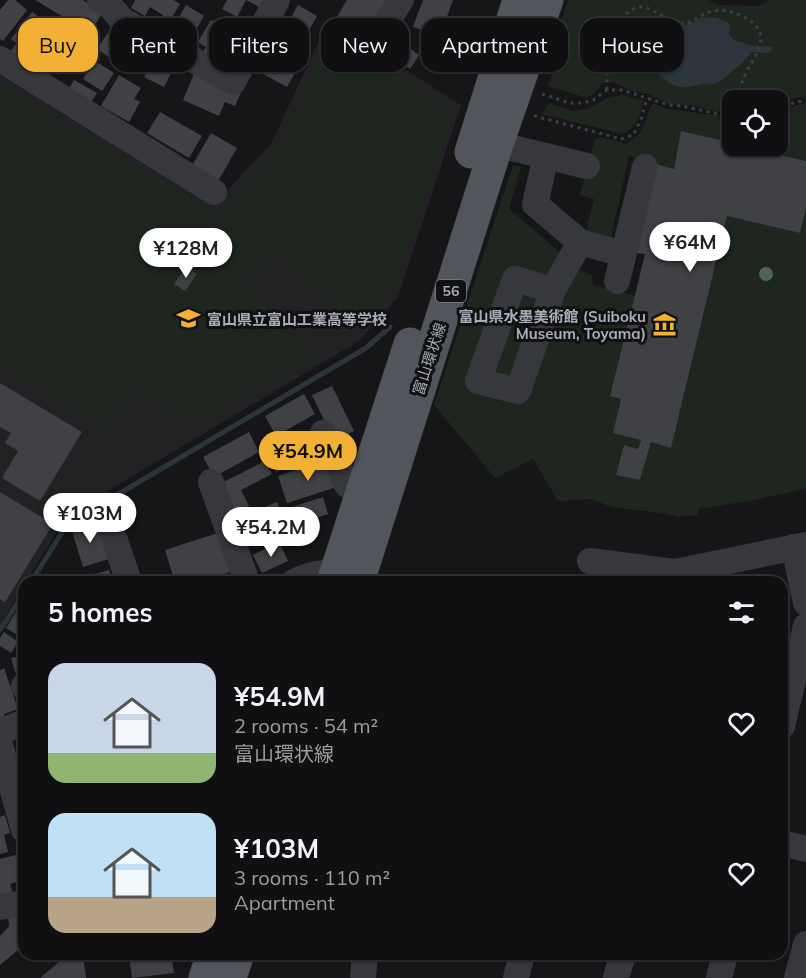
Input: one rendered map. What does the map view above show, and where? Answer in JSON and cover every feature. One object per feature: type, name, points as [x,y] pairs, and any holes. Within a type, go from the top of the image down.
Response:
[{"type":"main road","name":"富山環状線","points":[[346,576],[487,141],[519,0]]},
{"type":"main road","name":"富山環状線","points":[[346,576],[362,492],[487,141],[547,0]]},
{"type":"main road","points":[[205,978],[211,960]]},
{"type":"main road","points":[[230,978],[236,960]]},
{"type":"street","points":[[100,0],[110,6],[122,20],[233,82],[277,0]]},
{"type":"street","points":[[389,18],[400,0]]},
{"type":"street","points":[[0,59],[214,192]]},
{"type":"street","points":[[487,141],[587,166]]},
{"type":"street","points":[[546,156],[535,204],[580,242],[623,254]]},
{"type":"street","points":[[617,281],[645,167]]},
{"type":"street","points":[[553,290],[580,242]]},
{"type":"street","points":[[323,433],[347,485],[362,492]]},
{"type":"street","points":[[211,482],[245,576]]},
{"type":"street","points":[[105,511],[127,576]]},
{"type":"street","points":[[590,561],[629,574],[712,573],[800,546],[806,603]]},
{"type":"street","points":[[307,576],[320,573],[331,576]]},
{"type":"street","points":[[788,701],[806,626]]},
{"type":"street","points":[[0,732],[18,724]]},
{"type":"street","points":[[0,745],[18,809]]},
{"type":"street","points":[[788,844],[806,849]]},
{"type":"street","points":[[0,907],[18,904]]},
{"type":"street","points":[[797,978],[806,944]]},
{"type":"street","points":[[363,978],[364,960]]},
{"type":"street","points":[[516,978],[520,960]]},
{"type":"street","points":[[616,978],[621,960]]},
{"type":"street","points":[[719,978],[724,960]]},
{"type":"path","points":[[607,90],[605,64],[607,40],[636,7],[645,7],[674,23],[688,23],[713,11],[727,11],[746,18],[758,27],[761,42],[742,81],[741,90]]},
{"type":"path","points":[[542,94],[570,103],[583,103],[593,100],[607,90],[622,90],[669,105],[722,113]]},
{"type":"path","points":[[538,105],[535,116],[621,139],[633,135],[641,120],[647,98]]},
{"type":"path","points":[[788,105],[806,101]]},
{"type":"shaded area","points":[[568,0],[709,0],[717,5],[759,6],[769,0],[806,0],[806,97],[788,100],[788,90],[722,90],[722,111],[716,112],[696,106],[669,104],[614,82],[602,83],[587,97],[548,86],[553,72],[568,72],[568,18],[562,18]]},
{"type":"shaded area","points":[[702,17],[720,19],[730,24],[729,33],[732,39],[749,45],[773,47],[769,53],[751,52],[730,74],[717,83],[686,87],[673,85],[653,72],[684,72],[684,25]]},
{"type":"shaded area","name":"富山県立富山工業高等学校","points":[[321,36],[321,72],[409,72],[461,105],[398,297],[359,341],[101,495],[64,520],[30,576],[18,576],[18,595],[0,625],[0,67],[215,203],[271,144],[304,72],[309,72],[309,62]]},
{"type":"shaded area","name":"富山県立富山工業高等学校","points":[[321,52],[321,72],[394,72],[453,109],[391,292],[362,329],[277,252],[245,286],[317,356],[194,424],[131,391],[106,429],[0,365],[0,84],[220,216],[279,147]]},
{"type":"shaded area","points":[[622,95],[643,100],[637,120],[622,134],[542,114],[549,103],[573,111],[588,109],[607,98]]},
{"type":"shaded area","points":[[654,103],[667,109],[722,114],[722,141],[681,132],[674,169],[629,156],[610,242],[585,235],[594,199],[580,195],[595,139],[602,137],[627,144],[641,131]]},
{"type":"shaded area","points":[[806,104],[806,161],[785,156],[788,156],[788,108]]},
{"type":"shaded area","points":[[513,165],[521,167],[509,209],[581,270],[592,275],[593,285],[635,296],[610,396],[621,399],[614,433],[641,440],[638,449],[624,445],[616,475],[640,480],[651,442],[671,448],[727,216],[800,233],[806,208],[806,489],[699,509],[698,515],[679,517],[611,507],[592,499],[558,501],[533,459],[495,478],[434,405]]},
{"type":"building","points":[[8,0],[15,0],[27,10],[21,18],[18,18],[18,22],[3,41],[0,39],[0,10]]},
{"type":"building","points":[[35,0],[83,0],[103,12],[98,20],[98,18],[65,18]]},
{"type":"building","points":[[135,0],[173,0],[180,4],[172,18],[161,18],[163,15],[150,7],[145,16],[131,8]]},
{"type":"building","points":[[227,0],[246,0],[237,17],[222,9]]},
{"type":"building","points":[[246,0],[265,0],[261,8]]},
{"type":"building","points":[[347,0],[389,0],[378,18],[336,18]]},
{"type":"building","points":[[423,0],[453,0],[446,18],[421,18],[421,30],[413,27]]},
{"type":"building","points":[[186,5],[204,16],[197,28],[197,18],[179,18]]},
{"type":"building","points":[[298,5],[317,16],[309,31],[309,18],[291,18]]},
{"type":"building","points":[[32,12],[40,18],[27,18]]},
{"type":"building","points":[[209,23],[209,58],[202,54],[206,47],[198,42]]},
{"type":"building","points":[[18,30],[18,60],[9,53],[17,43],[11,39]]},
{"type":"building","points":[[110,30],[110,58],[98,48]]},
{"type":"building","points":[[409,48],[419,55],[409,68]]},
{"type":"building","points":[[98,63],[114,73],[102,91],[83,79],[88,72],[98,72]]},
{"type":"building","points":[[146,72],[172,72],[164,87],[144,77]]},
{"type":"building","points":[[259,72],[296,72],[287,87]]},
{"type":"building","points":[[194,74],[242,90],[235,106],[225,102],[219,116],[183,100]]},
{"type":"building","points":[[119,75],[141,88],[134,99],[140,102],[129,122],[101,106]]},
{"type":"building","points":[[74,80],[97,93],[87,109],[65,95]]},
{"type":"building","points":[[160,112],[202,136],[189,158],[147,133]]},
{"type":"building","name":"富山県水墨美術館 (Suiboku Museum, Toyama)","points":[[681,131],[722,141],[722,156],[784,156],[806,161],[806,208],[800,233],[727,216],[671,448],[651,442],[640,480],[616,475],[624,445],[638,449],[641,440],[613,433],[621,399],[610,396],[645,254],[637,253],[656,164],[674,169]]},
{"type":"building","points":[[211,133],[237,148],[217,183],[190,169]]},
{"type":"building","points":[[186,266],[197,274],[185,291],[174,284]]},
{"type":"building","points":[[0,383],[82,432],[40,501],[2,478],[18,451],[5,443],[11,433],[0,427]]},
{"type":"building","points":[[332,386],[354,431],[334,441],[312,395]]},
{"type":"building","points":[[304,394],[315,414],[276,436],[265,416]]},
{"type":"building","points":[[249,432],[259,452],[214,477],[203,457]]},
{"type":"building","points":[[316,432],[324,456],[276,472],[268,447]]},
{"type":"building","points":[[328,460],[337,487],[287,503],[278,476]]},
{"type":"building","points":[[265,461],[272,474],[241,490],[249,506],[231,515],[216,486]]},
{"type":"building","points":[[0,492],[53,524],[21,576],[18,576],[18,581],[5,602],[0,599]]},
{"type":"building","points":[[323,497],[328,514],[295,525],[289,508]]},
{"type":"building","points":[[277,502],[281,512],[256,523],[262,536],[247,542],[237,518]]},
{"type":"building","points":[[97,520],[109,559],[83,567],[71,528]]},
{"type":"building","points":[[218,533],[230,572],[218,576],[173,576],[165,550]]},
{"type":"building","points":[[279,542],[288,561],[262,573],[253,555]]},
{"type":"building","points":[[109,570],[111,576],[88,576]]},
{"type":"building","points":[[18,609],[18,635],[6,628]]},
{"type":"building","points":[[4,632],[18,642],[11,653],[0,646],[0,638]]},
{"type":"building","points":[[18,656],[18,681],[11,658]]},
{"type":"building","points":[[4,668],[18,709],[4,714],[7,723],[0,725],[0,670]]},
{"type":"building","points":[[5,815],[10,833],[4,835],[8,852],[0,854],[0,817]]},
{"type":"building","points":[[18,854],[18,882],[10,884],[14,899],[0,903],[0,859]]},
{"type":"building","points":[[18,913],[18,950],[0,965],[0,936],[9,926],[8,914]]},
{"type":"building","points":[[61,960],[84,960],[86,978],[40,978]]},
{"type":"building","points":[[130,960],[172,960],[174,973],[132,978]]},
{"type":"waterway","points":[[105,502],[366,348],[390,327]]},
{"type":"waterway","points":[[35,576],[68,523],[97,506]]},
{"type":"waterway","points":[[0,630],[18,602]]},
{"type":"place","name":"富山県立富山工業高等学校","points":[[189,319]]},
{"type":"place","name":"富山県水墨美術館 (Suiboku Museum, Toyama)","points":[[664,325]]}]
